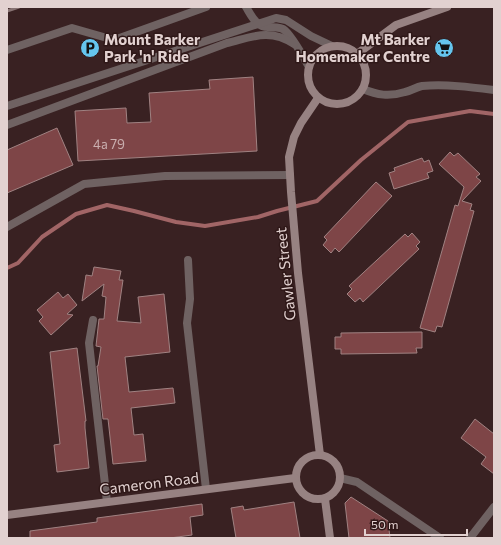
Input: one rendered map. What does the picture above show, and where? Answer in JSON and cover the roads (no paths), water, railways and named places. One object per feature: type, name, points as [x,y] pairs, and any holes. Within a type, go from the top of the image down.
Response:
[{"type":"street","points":[[7,50],[72,28],[114,40],[206,7]]},
{"type":"street","points":[[246,7],[258,24],[284,30],[294,44]]},
{"type":"street","points":[[357,54],[396,25],[447,7]]},
{"type":"street","points":[[7,106],[276,18],[282,18],[311,36],[332,46],[345,47],[357,54],[365,68],[366,79],[363,89],[354,99],[342,104],[334,105],[318,98],[308,81],[309,67],[313,58],[319,52],[332,46]]},
{"type":"street","points":[[7,124],[227,43],[257,36],[275,35],[286,38],[301,51],[309,67]]},
{"type":"street","points":[[363,89],[375,94],[388,96],[405,92],[420,86],[452,86],[494,90]]},
{"type":"street","name":"Gawler Street","points":[[318,98],[301,123],[294,137],[289,157],[298,273],[320,455]]},
{"type":"street","points":[[7,227],[84,184],[165,176],[290,175]]},
{"type":"street","points":[[188,260],[190,299],[187,323],[206,489]]},
{"type":"street","points":[[93,320],[89,343],[107,502]]},
{"type":"street","points":[[320,455],[334,461],[340,478],[337,489],[332,495],[325,499],[314,500],[307,497],[297,486],[295,478],[296,470],[300,463],[306,458],[320,455]]},
{"type":"street","name":"Cameron Road","points":[[7,515],[295,478]]},
{"type":"street","points":[[340,478],[357,482],[440,538]]},
{"type":"street","points":[[325,499],[330,538]]},
{"type":"street","points":[[470,538],[494,507]]},
{"type":"waterway","points":[[7,268],[18,263],[42,237],[76,214],[107,205],[176,222],[205,226],[258,217],[317,201],[361,160],[408,122],[470,111],[494,114]]},
{"type":"railway","points":[[7,11],[19,7]]},
{"type":"place","name":"Mount Barker Park 'n' Ride","points":[[90,48]]},
{"type":"place","name":"Mt Barker Homemaker Centre","points":[[444,48]]}]
